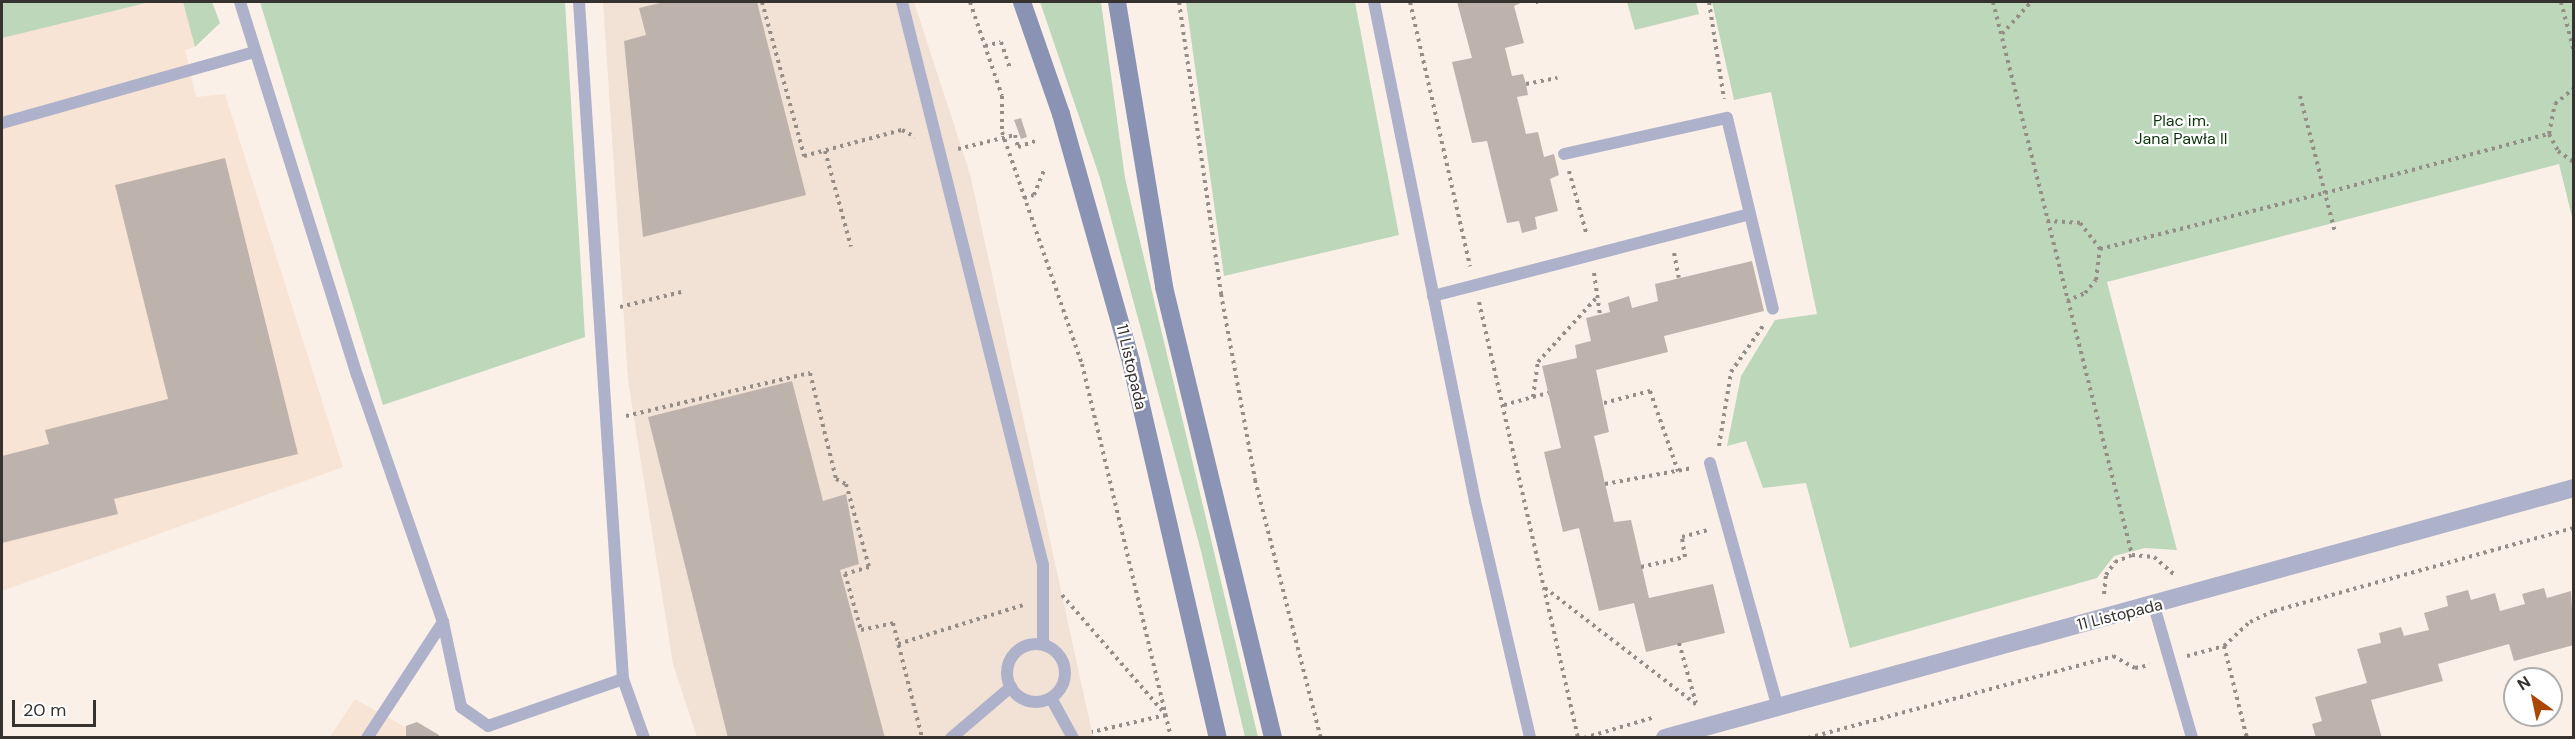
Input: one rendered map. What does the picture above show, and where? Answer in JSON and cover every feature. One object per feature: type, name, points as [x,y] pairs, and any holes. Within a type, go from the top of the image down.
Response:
[{"type":"main road","name":"11 Listopada","points":[[1022,2],[1061,114],[1128,351],[1218,738]]},
{"type":"main road","points":[[1117,2],[1164,287],[1273,738]]},
{"type":"street","name":"11 Listopada","points":[[1665,738],[1777,704],[2183,599],[2574,488]]},
{"type":"lane","points":[[240,2],[357,375],[443,622],[454,690],[470,718],[488,726],[623,679]]},
{"type":"lane","points":[[579,2],[623,679],[644,738]]},
{"type":"lane","points":[[902,2],[1043,565],[1043,644]]},
{"type":"lane","points":[[1374,2],[1433,296],[1530,738]]},
{"type":"lane","points":[[2,123],[255,52]]},
{"type":"lane","points":[[1564,154],[1727,118],[1773,309]]},
{"type":"lane","points":[[1433,296],[1670,237],[1749,214]]},
{"type":"lane","points":[[1710,463],[1777,704]]},
{"type":"lane","points":[[2154,606],[2192,738]]},
{"type":"lane","points":[[367,738],[443,622]]},
{"type":"lane","points":[[1043,644],[1053,649],[1065,668],[1060,690],[1051,698],[1029,701],[1011,687],[1007,666],[1012,656],[1021,648],[1043,644]]},
{"type":"lane","points":[[951,738],[1011,687]]},
{"type":"lane","points":[[1051,698],[1073,738]]},
{"type":"path","points":[[762,2],[804,156],[902,130],[909,131],[919,148]]},
{"type":"path","points":[[970,2],[1002,96],[1004,138],[1083,364],[1171,738]]},
{"type":"path","points":[[1179,2],[1221,294],[1255,480],[1321,738]]},
{"type":"path","points":[[1410,2],[1504,405],[1578,738]]},
{"type":"path","points":[[1709,2],[1727,118]]},
{"type":"path","points":[[1993,2],[2132,555]]},
{"type":"path","points":[[2002,35],[2031,2]]},
{"type":"path","points":[[2561,2],[2574,52]]},
{"type":"path","points":[[985,46],[1001,42],[1010,68]]},
{"type":"path","points":[[1526,84],[1557,78]]},
{"type":"path","points":[[2574,88],[2555,104],[2549,134],[2558,151],[2574,162]]},
{"type":"path","points":[[2300,96],[2335,232]]},
{"type":"path","points":[[2100,249],[2549,134]]},
{"type":"path","points":[[960,158],[958,148],[1015,135],[1018,147],[1035,141]]},
{"type":"path","points":[[825,151],[851,247]]},
{"type":"path","points":[[1024,198],[1034,195],[1045,168]]},
{"type":"path","points":[[2047,220],[2080,224],[2100,249],[2096,280],[2085,293],[2067,301]]},
{"type":"path","points":[[1670,237],[1679,278]]},
{"type":"path","points":[[620,307],[681,292]]},
{"type":"path","points":[[1533,397],[1538,362],[1599,296]]},
{"type":"path","points":[[1605,484],[1678,471],[1716,461],[1731,372],[1773,309]]},
{"type":"path","points":[[625,416],[810,373],[836,479],[846,484],[869,567],[845,574],[861,630],[893,623],[922,738]]},
{"type":"path","points":[[1604,403],[1650,391],[1678,471]]},
{"type":"path","points":[[1504,405],[1548,393]]},
{"type":"path","points":[[1641,567],[1685,557],[1682,537],[1726,525]]},
{"type":"path","points":[[1808,738],[2113,656],[2134,668],[2170,661],[2224,646],[2250,622],[2274,611],[2574,528]]},
{"type":"path","points":[[2108,617],[2106,575],[2115,562],[2132,555],[2165,565],[2176,576],[2183,599]]},
{"type":"path","points":[[1544,588],[1696,705]]},
{"type":"path","points":[[1679,643],[1696,705]]},
{"type":"path","points":[[2224,646],[2247,738]]},
{"type":"path","points":[[1685,708],[1696,705]]},
{"type":"path","points":[[1584,738],[1663,715]]},
{"type":"shaded area","points":[[150,2],[183,2],[195,47],[185,50],[196,97],[225,94],[343,467],[2,591],[2,37]]},
{"type":"shaded area","points":[[603,2],[914,2],[970,174],[1093,737],[697,737],[673,664],[628,380]]},
{"type":"shaded area","points":[[355,699],[423,737],[329,738]]},
{"type":"green space","points":[[2,2],[150,2],[2,38]]},
{"type":"green space","points":[[183,2],[212,2],[220,23],[195,47]]},
{"type":"green space","points":[[260,2],[565,2],[585,337],[383,405]]},
{"type":"green space","points":[[1040,2],[1101,2],[1125,178],[1258,737],[1245,737],[1201,551],[1100,178]]},
{"type":"green space","points":[[1186,2],[1355,2],[1399,235],[1224,276]]},
{"type":"green space","points":[[1627,2],[1696,2],[1699,14],[1635,30]]},
{"type":"green space","name":"Plac im. Jana Pawła II","points":[[1712,2],[2573,2],[2573,221],[2559,164],[2107,282],[2177,550],[2145,548],[2114,556],[2097,578],[1850,648],[1806,483],[1763,488],[1746,441],[1727,446],[1741,376],[1775,320],[1817,314],[1771,92],[1734,100]]},
{"type":"building","points":[[664,2],[757,2],[806,195],[643,237],[624,41],[646,35],[639,8]]},
{"type":"building","points":[[1457,2],[1523,2],[1514,6],[1524,43],[1505,48],[1512,76],[1523,74],[1526,84],[1528,95],[1517,97],[1526,134],[1538,132],[1544,157],[1554,154],[1559,175],[1550,179],[1558,211],[1535,217],[1537,229],[1522,233],[1519,221],[1507,223],[1487,141],[1472,143],[1452,62],[1472,58]]},
{"type":"building","points":[[1021,118],[1027,137],[1021,139],[1014,120]]},
{"type":"building","points":[[225,158],[298,454],[114,499],[118,514],[2,543],[2,456],[49,444],[45,430],[168,399],[115,185]]},
{"type":"building","points":[[1752,261],[1764,311],[1664,336],[1668,352],[1596,370],[1609,432],[1594,436],[1614,522],[1631,520],[1649,598],[1713,584],[1725,633],[1646,652],[1634,603],[1599,611],[1579,528],[1563,532],[1544,452],[1561,448],[1542,366],[1577,358],[1575,345],[1591,341],[1586,318],[1610,312],[1608,303],[1629,296],[1632,308],[1658,301],[1655,284]]},
{"type":"building","points":[[792,381],[823,501],[846,494],[859,564],[840,570],[885,738],[728,738],[648,417]]},
{"type":"building","points":[[2544,588],[2547,598],[2571,591],[2574,645],[2514,661],[2509,644],[2438,664],[2443,681],[2371,700],[2382,738],[2316,738],[2312,724],[2322,721],[2315,697],[2367,683],[2357,649],[2381,643],[2379,633],[2401,627],[2404,636],[2429,630],[2424,613],[2448,606],[2446,596],[2468,590],[2471,600],[2495,593],[2500,611],[2525,604],[2522,594]]},
{"type":"building","points":[[417,722],[439,735],[439,738],[406,738],[406,726]]}]
